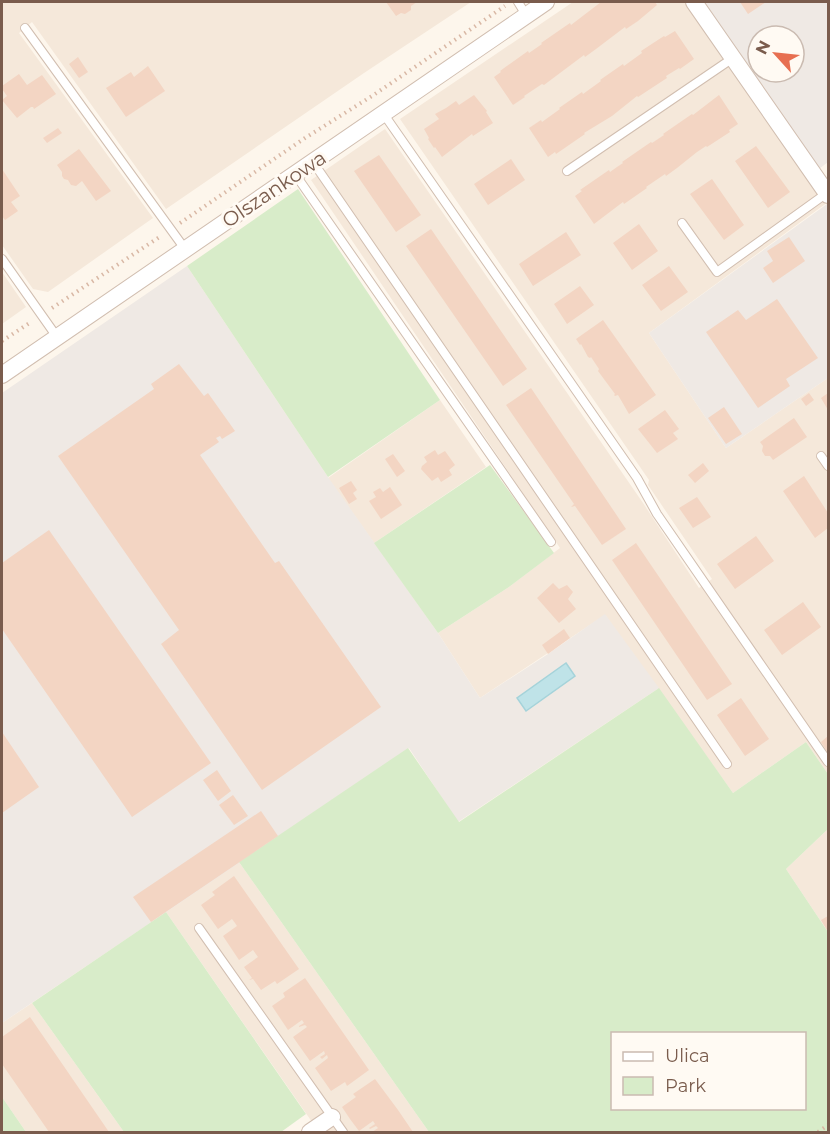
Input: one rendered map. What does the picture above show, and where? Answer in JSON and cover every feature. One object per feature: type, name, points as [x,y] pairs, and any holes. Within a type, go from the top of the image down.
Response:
[{"type":"street","name":"Olszankowa","points":[[2,375],[383,113],[518,6],[546,2]]},
{"type":"street","points":[[694,2],[828,194]]},
{"type":"street","points":[[310,1132],[332,1117]]},
{"type":"lane","points":[[25,28],[185,249]]},
{"type":"lane","points":[[567,171],[734,57]]},
{"type":"lane","points":[[383,113],[637,478],[657,514],[828,762]]},
{"type":"lane","points":[[313,162],[727,764]]},
{"type":"lane","points":[[295,174],[551,542]]},
{"type":"lane","points":[[682,223],[717,272],[828,194]]},
{"type":"lane","points":[[2,259],[57,337]]},
{"type":"lane","points":[[821,456],[828,466]]},
{"type":"lane","points":[[199,928],[343,1132]]},
{"type":"path","points":[[2,341],[171,230],[305,138],[518,6]]},
{"type":"path","points":[[818,1132],[828,1125]]},
{"type":"shaded area","points":[[2,2],[471,2],[166,209],[32,22],[19,33],[153,218],[48,292],[33,289],[2,245]]},
{"type":"shaded area","points":[[573,2],[686,2],[828,202],[649,333],[726,448],[828,378],[828,774],[806,742],[733,793],[605,615],[480,698],[438,633],[509,587],[560,548],[311,180],[385,129],[699,588],[712,579],[648,485],[649,480],[400,119]]},
{"type":"shaded area","points":[[703,2],[828,2],[828,162],[819,169],[760,84],[806,84],[806,24],[746,24],[746,64]]},
{"type":"shaded area","points":[[827,204],[828,378],[726,448],[649,333]]},
{"type":"shaded area","points":[[187,266],[480,698],[605,614],[659,688],[458,822],[409,748],[2,1023],[2,393]]},
{"type":"shaded area","points":[[2,272],[26,307],[2,324]]},
{"type":"shaded area","points":[[440,400],[486,467],[374,543],[328,478]]},
{"type":"shaded area","points":[[828,829],[828,932],[786,869]]},
{"type":"shaded area","points":[[239,862],[429,1132],[319,1132],[166,912]]},
{"type":"shaded area","points":[[32,1003],[124,1132],[26,1132],[2,1097],[2,1023]]},
{"type":"green space","points":[[298,189],[440,400],[328,477],[187,266]]},
{"type":"green space","points":[[490,465],[554,553],[509,587],[438,633],[374,543]]},
{"type":"green space","points":[[659,688],[733,793],[806,742],[828,774],[828,829],[786,869],[828,932],[828,1132],[429,1132],[239,862],[408,748],[459,822]]},
{"type":"green space","points":[[166,912],[306,1114],[281,1132],[124,1132],[32,1003]]},
{"type":"green space","points":[[2,1097],[26,1132],[2,1132]]},
{"type":"water","points":[[566,663],[575,676],[526,711],[517,698]]},
{"type":"building","points":[[386,2],[417,2],[405,14],[401,13],[396,16]]},
{"type":"building","points":[[601,2],[655,2],[657,5],[638,21],[626,29],[625,27],[513,105],[494,77]]},
{"type":"building","points":[[740,2],[766,2],[748,14]]},
{"type":"building","points":[[675,31],[694,59],[666,76],[667,78],[637,96],[556,154],[555,152],[548,157],[529,128],[541,120],[542,122],[623,64],[624,66],[642,53],[641,51]]},
{"type":"building","points":[[78,57],[88,72],[79,78],[69,64]]},
{"type":"building","points":[[148,66],[165,91],[126,117],[106,88],[131,72],[134,77]]},
{"type":"building","points":[[19,74],[27,85],[42,75],[56,94],[34,109],[31,107],[17,118],[2,100],[7,96],[2,86]]},
{"type":"building","points":[[474,95],[493,123],[473,136],[472,134],[442,157],[428,139],[424,129],[439,119],[435,114],[456,101],[459,105]]},
{"type":"building","points":[[719,95],[738,124],[729,130],[730,132],[697,152],[624,204],[623,202],[594,224],[575,196],[582,191],[580,190],[609,170],[610,172]]},
{"type":"building","points":[[58,128],[62,133],[47,143],[43,138]]},
{"type":"building","points":[[756,146],[790,192],[768,208],[735,161]]},
{"type":"building","points":[[79,149],[111,191],[96,201],[82,181],[76,186],[64,179],[57,165]]},
{"type":"building","points":[[379,155],[421,215],[396,232],[354,171]]},
{"type":"building","points":[[511,159],[525,180],[488,205],[474,184]]},
{"type":"building","points":[[2,169],[20,196],[11,202],[18,211],[5,220],[2,216]]},
{"type":"building","points":[[712,179],[744,225],[724,240],[690,194]]},
{"type":"building","points":[[639,224],[658,251],[632,270],[613,243]]},
{"type":"building","points":[[431,229],[527,369],[503,386],[406,246]]},
{"type":"building","points":[[566,232],[581,255],[533,286],[519,264]]},
{"type":"building","points":[[789,237],[805,261],[773,283],[763,268],[773,261],[767,251]]},
{"type":"building","points":[[669,266],[688,292],[661,311],[642,285]]},
{"type":"building","points":[[580,286],[594,305],[567,324],[554,304]]},
{"type":"building","points":[[777,299],[818,358],[786,379],[790,386],[758,408],[706,332],[738,310],[746,320]]},
{"type":"building","points":[[603,320],[656,395],[629,414],[618,395],[614,395],[591,357],[588,357],[576,339]]},
{"type":"building","points":[[179,364],[204,396],[208,393],[235,431],[222,439],[220,436],[216,438],[219,442],[200,455],[275,563],[279,561],[381,707],[262,790],[161,644],[179,630],[58,456],[154,389],[151,384]]},
{"type":"building","points":[[531,388],[626,529],[602,545],[575,506],[571,507],[574,504],[506,405]]},
{"type":"building","points":[[809,393],[814,400],[806,406],[801,399]]},
{"type":"building","points":[[828,393],[828,410],[821,398]]},
{"type":"building","points":[[724,407],[742,434],[726,444],[708,418]]},
{"type":"building","points":[[665,410],[679,429],[673,433],[678,439],[657,453],[638,429]]},
{"type":"building","points":[[794,418],[807,437],[773,460],[770,456],[765,456],[760,442]]},
{"type":"building","points":[[435,450],[438,455],[445,451],[455,465],[449,470],[452,475],[441,482],[438,477],[432,481],[421,469],[427,462],[424,457]]},
{"type":"building","points":[[393,454],[405,471],[397,477],[385,459]]},
{"type":"building","points":[[703,463],[709,471],[695,483],[688,475]]},
{"type":"building","points":[[804,476],[828,513],[828,528],[815,538],[783,491]]},
{"type":"building","points":[[351,481],[357,490],[353,493],[357,499],[349,504],[339,488]]},
{"type":"building","points":[[390,487],[402,505],[381,519],[369,501],[376,497],[373,492],[380,488],[383,492]]},
{"type":"building","points":[[697,497],[711,517],[693,528],[679,508]]},
{"type":"building","points":[[49,530],[211,763],[132,817],[2,629],[2,563]]},
{"type":"building","points":[[756,536],[774,561],[735,589],[717,564]]},
{"type":"building","points":[[636,543],[732,684],[707,700],[612,560]]},
{"type":"building","points":[[553,583],[559,589],[567,585],[573,592],[568,599],[576,609],[559,623],[537,598]]},
{"type":"building","points":[[803,602],[821,627],[782,655],[764,630]]},
{"type":"building","points":[[564,629],[570,638],[548,654],[542,645]]},
{"type":"building","points":[[741,698],[769,739],[745,756],[717,715]]},
{"type":"building","points":[[2,732],[39,787],[2,813]]},
{"type":"building","points":[[828,736],[828,753],[821,742]]},
{"type":"building","points":[[217,770],[231,791],[218,801],[203,780]]},
{"type":"building","points":[[233,795],[248,816],[234,825],[219,805]]},
{"type":"building","points":[[261,811],[278,836],[151,922],[133,897]]},
{"type":"building","points":[[234,876],[299,969],[277,984],[275,981],[261,990],[253,979],[249,980],[252,978],[244,967],[258,957],[253,950],[239,960],[223,936],[237,926],[235,923],[232,919],[218,929],[201,905],[215,895],[212,892]]},
{"type":"building","points":[[828,916],[828,932],[821,920]]},
{"type":"building","points":[[305,978],[369,1070],[347,1086],[345,1082],[331,1091],[315,1068],[328,1058],[327,1055],[322,1059],[320,1057],[325,1054],[324,1051],[310,1061],[293,1037],[307,1027],[305,1025],[299,1027],[304,1023],[302,1020],[288,1030],[272,1006],[285,997],[283,993]]},
{"type":"building","points":[[30,1017],[109,1132],[49,1132],[2,1064],[2,1037]]},
{"type":"building","points":[[375,1079],[413,1132],[372,1132],[378,1128],[376,1126],[369,1128],[375,1124],[373,1121],[359,1131],[350,1119],[342,1107],[356,1097],[353,1094]]}]
